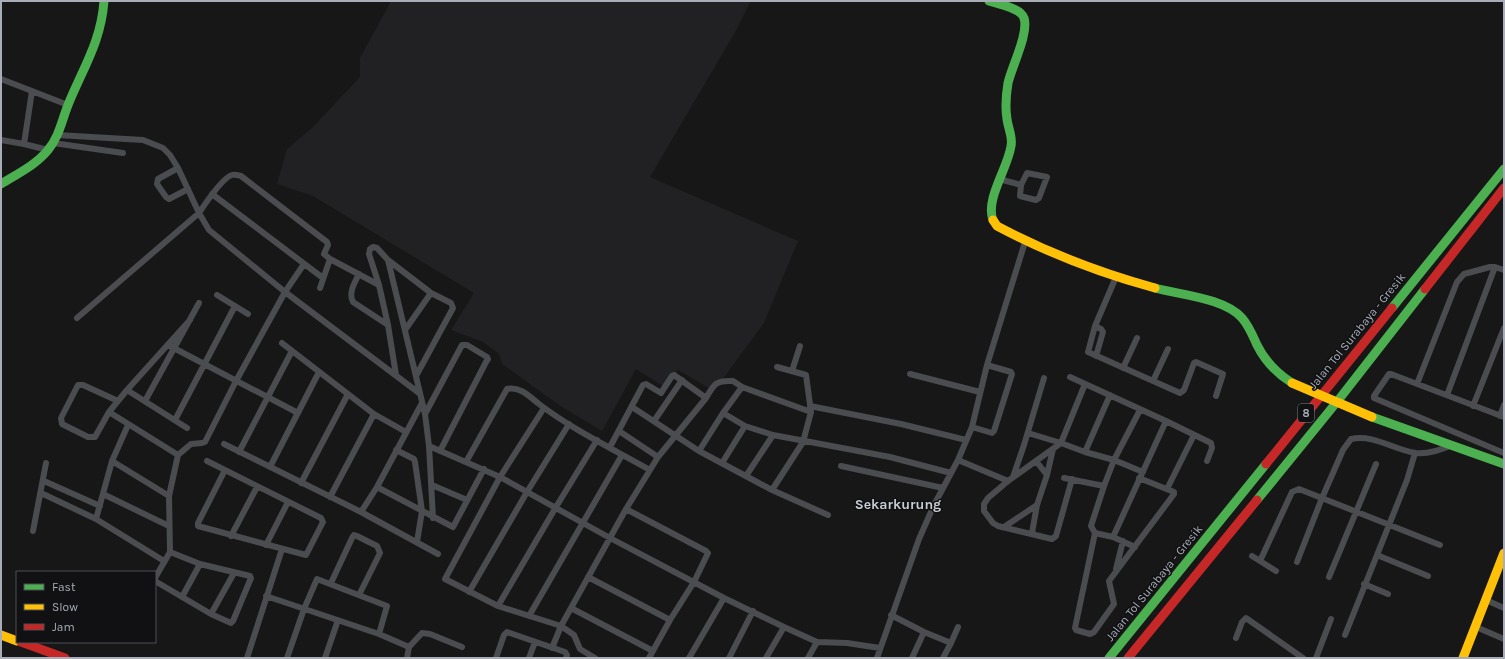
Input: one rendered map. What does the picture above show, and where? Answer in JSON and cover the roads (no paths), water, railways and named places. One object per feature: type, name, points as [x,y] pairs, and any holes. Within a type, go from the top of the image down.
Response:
[{"type":"main road","points":[[1,184],[30,166],[53,143],[68,105],[98,41],[104,18],[104,1]]},
{"type":"main road","points":[[989,1],[1020,11],[1024,16],[1025,24],[1007,87],[1005,107],[1011,134],[1011,147],[998,179],[992,209],[994,223],[1025,242],[1116,277],[1214,303],[1232,310],[1241,316],[1248,324],[1269,365],[1279,375],[1292,384],[1372,417],[1504,464]]},
{"type":"main road","name":"Jalan Tol Surabaya - Gresik","points":[[1109,658],[1504,169]]},
{"type":"main road","name":"8","points":[[1128,658],[1340,398],[1504,188]]},
{"type":"main road","points":[[1464,658],[1504,553]]},
{"type":"main road","points":[[1,635],[16,641]]},
{"type":"main road","points":[[24,643],[65,658]]},
{"type":"street","points":[[1,79],[68,105]]},
{"type":"street","points":[[24,144],[32,91]]},
{"type":"street","points":[[1,140],[24,144],[144,140],[163,148],[170,155],[178,168],[199,213],[209,230],[285,292],[420,393]]},
{"type":"street","points":[[53,143],[123,153]]},
{"type":"street","points":[[178,168],[158,179],[157,184],[169,199],[188,189]]},
{"type":"street","points":[[1027,173],[1047,177],[1038,200],[1020,196],[1021,185],[1027,173]]},
{"type":"street","points":[[77,318],[199,213],[212,194],[228,176],[234,174],[241,176],[327,242],[328,244],[324,254],[330,259],[379,285]]},
{"type":"street","points":[[998,179],[1021,185]]},
{"type":"street","points":[[212,194],[323,278]]},
{"type":"street","points":[[877,658],[919,539],[958,460],[972,427],[987,365],[1025,242]]},
{"type":"street","points":[[396,375],[388,325],[379,285],[369,254],[370,249],[373,247],[377,248],[388,260],[431,293],[451,303],[453,308],[416,376]]},
{"type":"street","points":[[320,288],[330,259]]},
{"type":"street","points":[[388,260],[425,414],[429,446],[433,518]]},
{"type":"street","points":[[156,576],[170,552],[169,496],[178,455],[191,444],[205,442],[236,381],[285,292],[304,264]]},
{"type":"street","points":[[1417,384],[1457,282],[1464,274],[1490,267],[1504,270]]},
{"type":"street","points":[[1447,395],[1495,267]]},
{"type":"street","points":[[359,274],[351,293],[353,302],[388,325]]},
{"type":"street","points":[[1116,277],[1095,326],[1088,350],[1090,354],[1180,393],[1182,392],[1194,363],[1196,362],[1223,374],[1216,396]]},
{"type":"street","points":[[405,330],[431,293]]},
{"type":"street","points":[[217,295],[248,314]]},
{"type":"street","points":[[145,401],[199,303]]},
{"type":"street","points":[[175,420],[235,306]]},
{"type":"street","points":[[118,401],[83,385],[78,385],[67,406],[61,422],[64,427],[88,437],[95,437],[109,412],[118,401],[126,390],[190,320]]},
{"type":"street","points":[[1095,326],[1101,328],[1103,332],[1096,356]]},
{"type":"street","points":[[1473,406],[1504,328]]},
{"type":"street","points":[[1123,368],[1137,338]]},
{"type":"street","points":[[282,343],[374,414],[406,432]]},
{"type":"street","points":[[168,345],[298,413]]},
{"type":"street","points":[[425,414],[462,346],[466,345],[488,359],[440,451]]},
{"type":"street","points":[[792,371],[800,346]]},
{"type":"street","points":[[1153,381],[1168,349]]},
{"type":"street","points":[[239,452],[292,351]]},
{"type":"street","points":[[972,427],[989,433],[994,431],[1012,374],[1011,372],[987,365]]},
{"type":"street","points":[[772,490],[803,442],[810,409],[806,375],[776,367]]},
{"type":"street","points":[[270,467],[319,372]]},
{"type":"street","points":[[910,374],[980,392]]},
{"type":"street","points":[[1504,405],[1502,417],[1390,374],[1374,397],[1504,453]]},
{"type":"street","points":[[610,448],[643,385],[646,384],[661,393],[672,376],[676,376],[706,398]]},
{"type":"street","points":[[1070,377],[1211,443],[1212,448],[1207,461]]},
{"type":"street","points":[[1010,480],[1028,433],[1044,378]]},
{"type":"street","points":[[654,421],[682,380]]},
{"type":"street","points":[[552,648],[561,626],[626,509],[650,470],[706,398],[714,384],[719,381],[733,381],[742,387],[810,409],[901,424],[966,440]]},
{"type":"street","points":[[1072,479],[1054,538],[1052,539],[998,526],[993,523],[984,511],[984,504],[988,498],[1061,443],[1085,384]]},
{"type":"street","points":[[698,451],[742,387]]},
{"type":"street","points":[[466,462],[508,389],[516,388],[523,391],[544,408],[569,424],[650,470]]},
{"type":"street","points":[[126,390],[187,428]]},
{"type":"street","points":[[301,483],[348,394]]},
{"type":"street","points":[[1085,452],[1110,396]]},
{"type":"street","points":[[361,512],[377,487],[422,403]]},
{"type":"street","points":[[632,407],[698,451],[772,490],[828,515]]},
{"type":"street","points":[[544,408],[500,477],[445,577],[446,581],[498,606],[561,626],[574,635],[580,649],[595,658]]},
{"type":"street","points":[[1139,478],[1174,492],[1174,494],[1108,583],[1114,604],[1092,633],[1076,630],[1075,628],[1095,533],[1091,526],[1092,521],[1114,460],[1140,410]]},
{"type":"street","points":[[109,412],[178,455]]},
{"type":"street","points":[[723,413],[745,426],[773,435],[890,458],[951,473]]},
{"type":"street","points":[[330,497],[374,414]]},
{"type":"street","points":[[1113,537],[1166,421]]},
{"type":"street","points":[[469,592],[527,492],[569,424]]},
{"type":"street","points":[[96,519],[112,461],[128,425]]},
{"type":"street","points":[[722,463],[745,426]]},
{"type":"street","points":[[619,431],[658,458]]},
{"type":"street","points":[[1028,433],[1114,460],[1143,472]]},
{"type":"street","points":[[746,476],[773,435]]},
{"type":"street","points":[[1167,489],[1194,435]]},
{"type":"street","points":[[1297,562],[1343,450],[1351,439],[1369,438],[1415,453],[1434,452],[1452,445]]},
{"type":"street","points":[[498,606],[597,440]]},
{"type":"street","points":[[224,444],[361,512],[438,554]]},
{"type":"street","points":[[429,446],[500,477],[556,507],[582,523],[724,598],[817,642],[847,643],[880,648]]},
{"type":"street","points":[[1032,533],[1037,506],[1047,475],[1053,449]]},
{"type":"street","points":[[396,450],[415,461],[422,511],[417,542]]},
{"type":"street","points":[[1345,635],[1388,524],[1407,480],[1415,453]]},
{"type":"street","points":[[529,616],[622,454]]},
{"type":"street","points":[[958,460],[1010,480]]},
{"type":"street","points":[[112,461],[169,496]]},
{"type":"street","points":[[1036,461],[1047,475]]},
{"type":"street","points":[[207,462],[225,470],[321,518],[324,522],[306,555],[198,526],[198,523],[225,470]]},
{"type":"street","points":[[32,530],[44,481],[46,463]]},
{"type":"street","points":[[1329,577],[1376,464]]},
{"type":"street","points":[[841,466],[943,488]]},
{"type":"street","points":[[377,487],[433,518],[453,527],[484,470]]},
{"type":"street","points":[[1064,478],[1104,486]]},
{"type":"street","points":[[44,481],[100,506]]},
{"type":"street","points":[[432,485],[467,500]]},
{"type":"street","points":[[231,536],[257,487]]},
{"type":"street","points":[[1260,561],[1292,492],[1299,489],[1440,545]]},
{"type":"street","points":[[41,493],[96,519],[164,560]]},
{"type":"street","points":[[103,494],[169,526]]},
{"type":"street","points":[[266,545],[288,502]]},
{"type":"street","points":[[1004,527],[1037,506]]},
{"type":"street","points":[[626,509],[706,551],[708,554],[694,582],[670,620],[649,658]]},
{"type":"street","points":[[1095,533],[1113,537],[1136,547]]},
{"type":"street","points":[[331,584],[352,538],[354,535],[357,536],[377,546],[380,552],[359,595]]},
{"type":"street","points":[[1116,571],[1123,541]]},
{"type":"street","points":[[247,658],[282,549]]},
{"type":"street","points":[[156,582],[211,614],[231,623],[233,621],[252,578],[250,576],[200,564],[170,552]]},
{"type":"street","points":[[1377,555],[1428,576]]},
{"type":"street","points":[[1252,556],[1276,571]]},
{"type":"street","points":[[182,597],[200,564]]},
{"type":"street","points":[[211,614],[234,573]]},
{"type":"street","points":[[588,577],[670,620]]},
{"type":"street","points":[[287,658],[304,609],[317,579],[386,605],[387,606],[379,634]]},
{"type":"street","points":[[1364,584],[1388,594]]},
{"type":"street","points":[[266,596],[379,634],[410,648]]},
{"type":"street","points":[[689,658],[724,598]]},
{"type":"street","points":[[1486,600],[1504,608]]},
{"type":"street","points":[[571,608],[653,651]]},
{"type":"street","points":[[729,658],[753,611]]},
{"type":"street","points":[[891,615],[924,632],[951,643]]},
{"type":"street","points":[[1236,638],[1242,622],[1246,618],[1303,658]]},
{"type":"street","points":[[1316,658],[1331,619]]},
{"type":"street","points":[[325,658],[338,620]]},
{"type":"street","points":[[766,658],[784,627]]},
{"type":"street","points":[[943,658],[958,627]]},
{"type":"street","points":[[1476,627],[1504,639]]},
{"type":"street","points":[[407,658],[406,655],[419,634],[425,632],[462,647]]},
{"type":"street","points":[[496,658],[504,635],[507,632],[565,652],[567,655],[566,658]]},
{"type":"street","points":[[912,658],[924,632]]},
{"type":"street","points":[[529,658],[535,642]]},
{"type":"street","points":[[808,658],[817,642]]},
{"type":"district","name":"Sekarkurung","points":[[898,504]]}]
